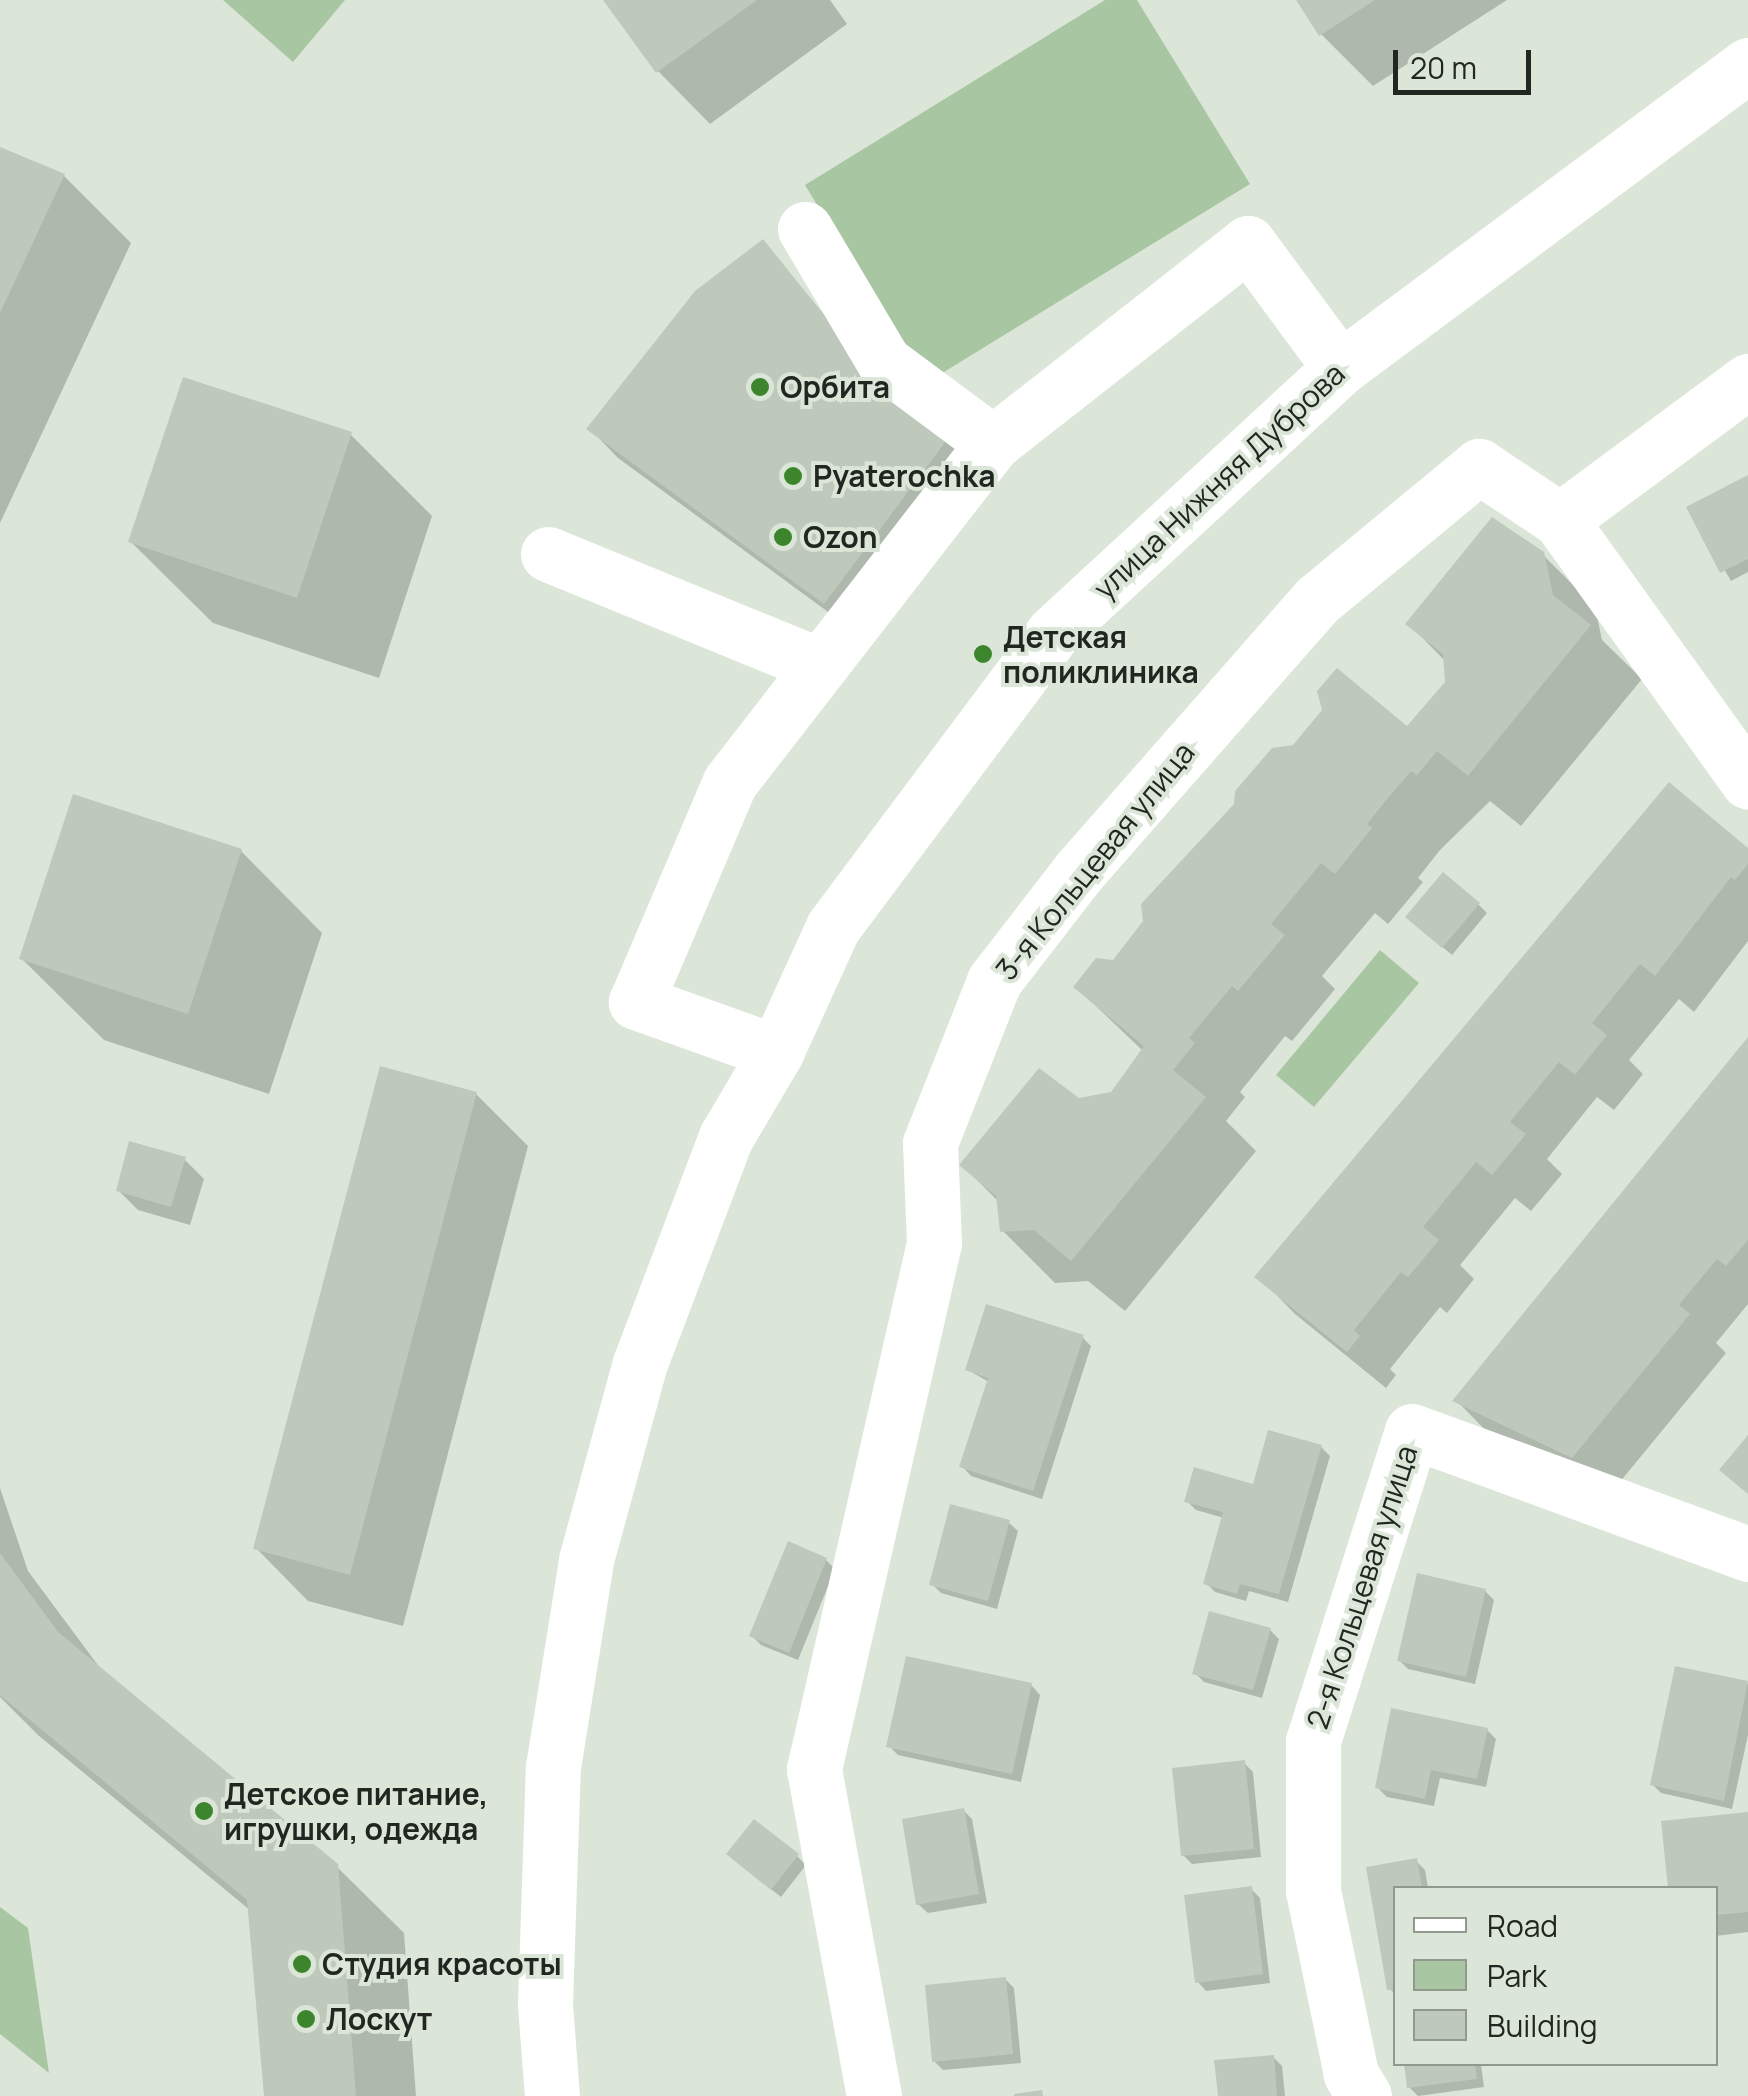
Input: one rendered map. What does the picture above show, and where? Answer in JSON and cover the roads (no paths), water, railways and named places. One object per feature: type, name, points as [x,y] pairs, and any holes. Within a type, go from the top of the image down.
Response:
[{"type":"street","name":"улица Нижняя Дуброва","points":[[552,2096],[545,2004],[553,1768],[586,1560],[647,1346],[726,1137],[776,1052],[833,927],[1053,634],[1340,368],[1748,64]]},
{"type":"street","points":[[805,228],[884,362],[993,443]]},
{"type":"street","points":[[776,1052],[636,1002],[730,782],[993,443],[1248,242],[1340,368]]},
{"type":"street","points":[[1748,381],[1560,520],[1748,782]]},
{"type":"street","name":"3-я Кольцевая улица","points":[[874,2096],[814,1769],[934,1243],[930,1144],[994,981],[1078,871],[1316,601],[1479,466],[1560,520]]},
{"type":"street","points":[[548,554],[818,665]]},
{"type":"street","name":"2-я Кольцевая улица","points":[[1364,2096],[1351,2074],[1313,1891],[1313,1741],[1412,1431],[1748,1554]]},
{"type":"place","name":"Орбита","points":[[760,387]]},
{"type":"place","name":"Pyaterochka","points":[[793,476]]},
{"type":"place","name":"Ozon","points":[[783,537]]},
{"type":"place","name":"Детская поликлиника","points":[[983,654]]},
{"type":"place","name":"Детское питание, игрушки, одежда","points":[[204,1811]]},
{"type":"place","name":"Студия красоты","points":[[302,1964]]},
{"type":"place","name":"Лоскут","points":[[306,2019]]}]
